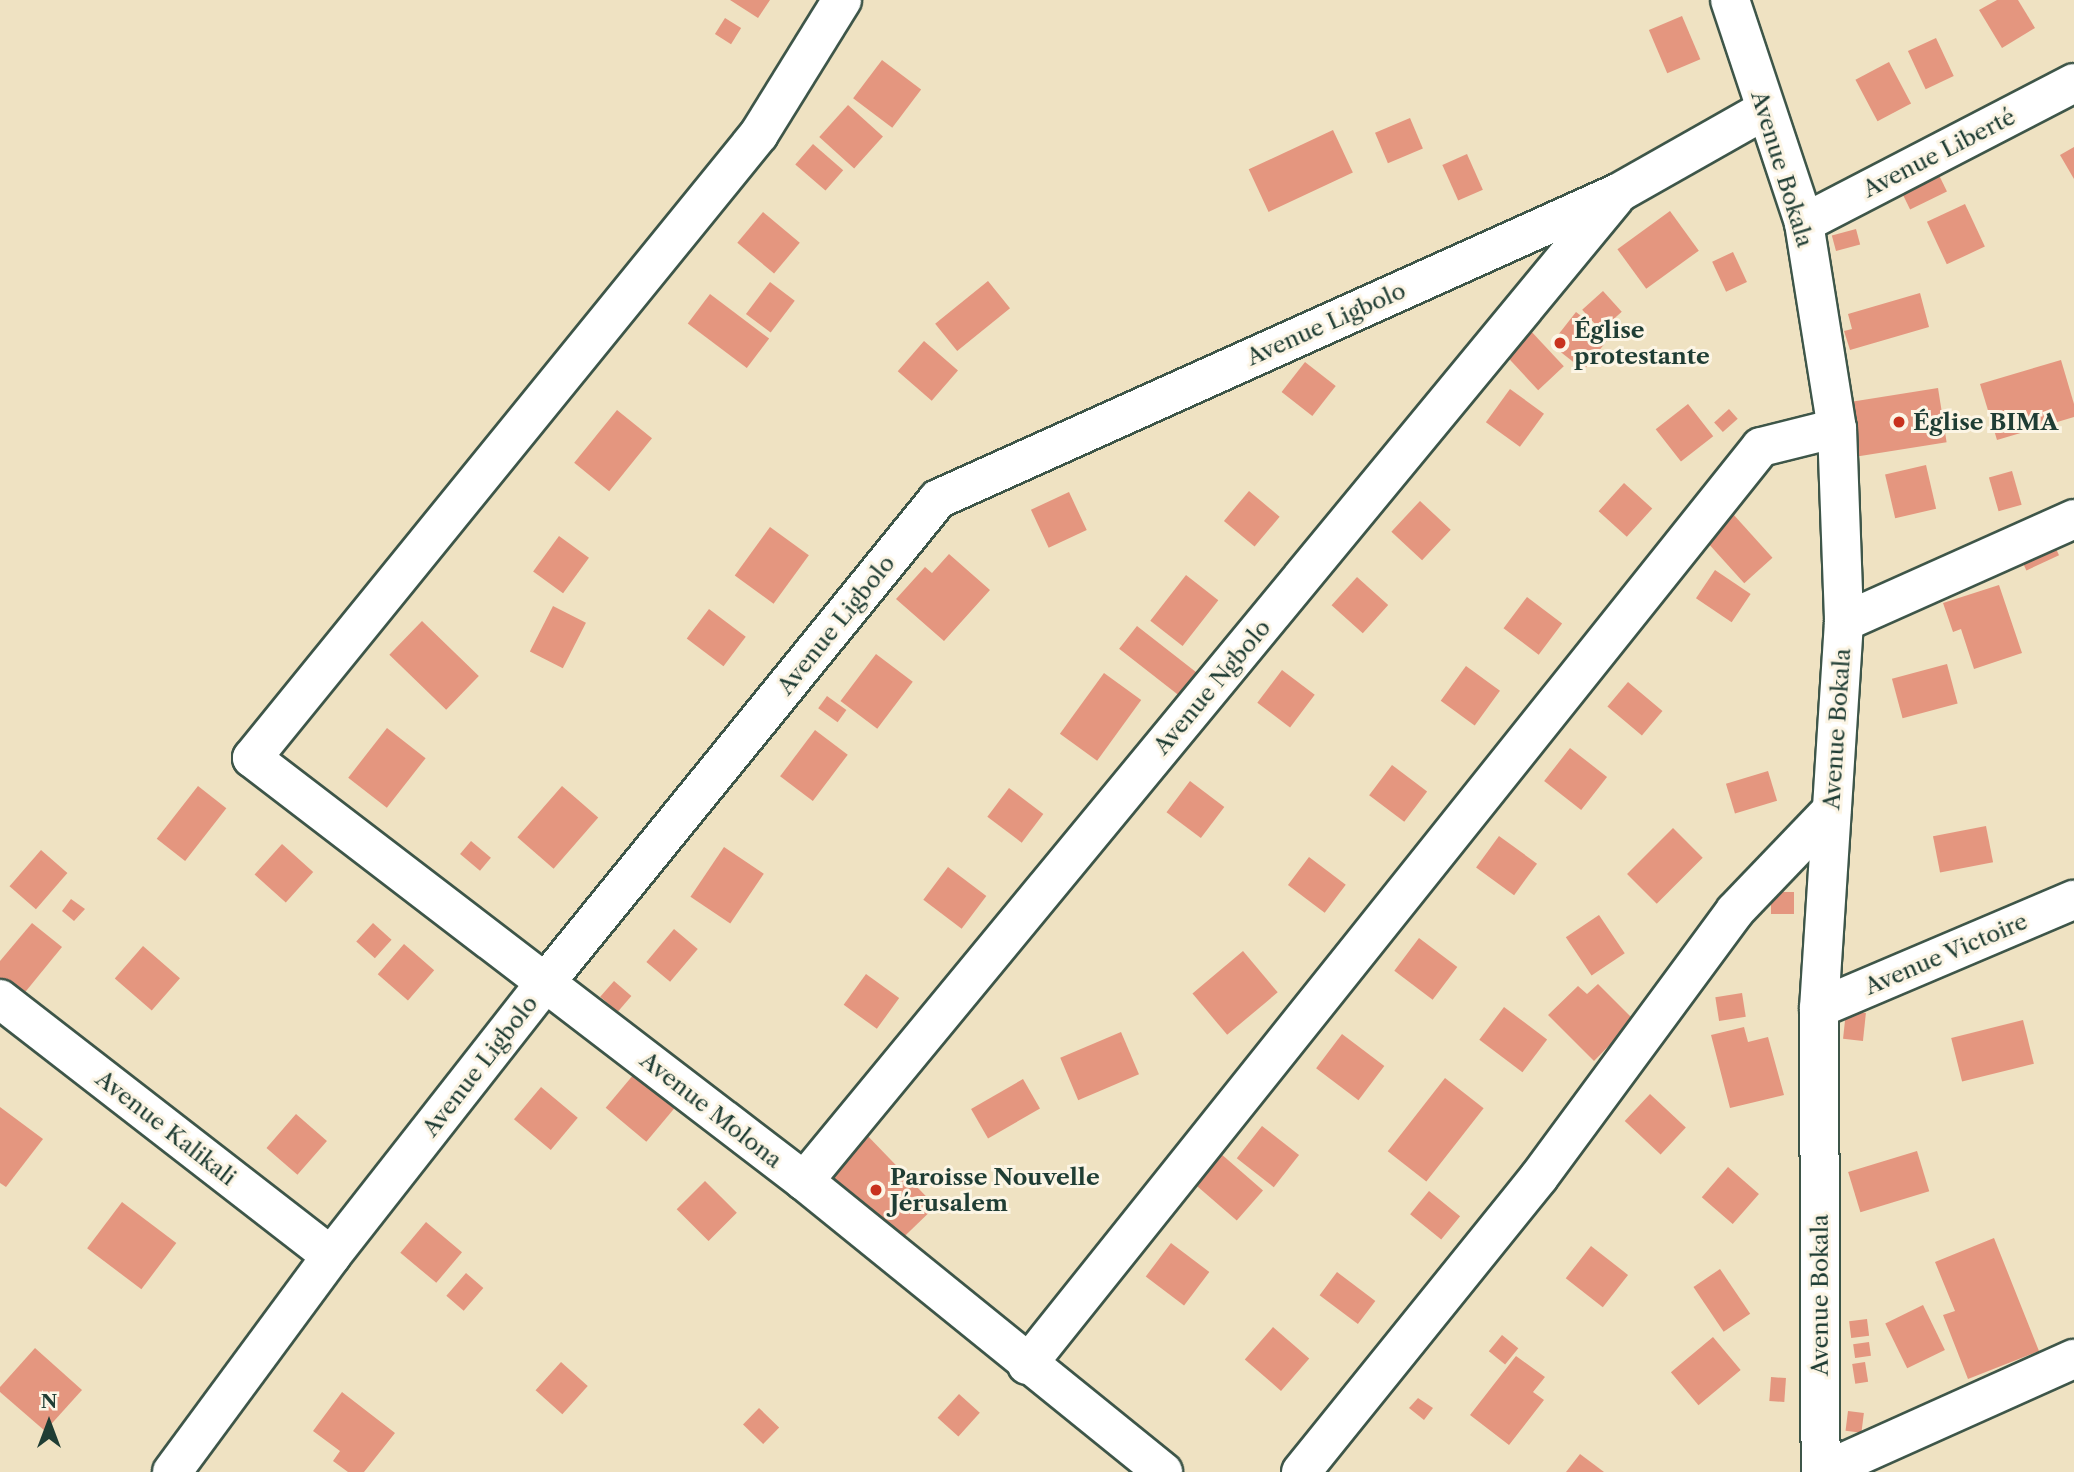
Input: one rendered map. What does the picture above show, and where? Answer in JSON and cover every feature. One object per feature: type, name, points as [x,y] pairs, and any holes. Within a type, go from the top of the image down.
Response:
[{"type":"street","name":"Avenue Molona","points":[[842,0],[759,134],[253,758],[804,1181],[1027,1365],[1163,1472]]},
{"type":"street","name":"Avenue Bokala","points":[[1730,0],[1804,223],[1837,428],[1844,622],[1819,1008],[1821,1472]]},
{"type":"street","name":"Avenue Liberté","points":[[1804,223],[2074,83]]},
{"type":"street","name":"Avenue Ligbolo","points":[[172,1472],[331,1256],[545,983],[938,499],[1620,192],[1765,110]]},
{"type":"street","name":"Avenue Ngbolo","points":[[804,1181],[1620,192]]},
{"type":"street","points":[[1027,1365],[1761,447],[1837,428]]},
{"type":"street","points":[[1844,622],[2074,519]]},
{"type":"street","points":[[1301,1472],[1539,1177],[1735,911],[1831,811]]},
{"type":"street","name":"Avenue Victoire","points":[[1819,1008],[2074,900]]},
{"type":"street","name":"Avenue Kalikali","points":[[0,999],[331,1256]]},
{"type":"street","points":[[1821,1472],[2074,1359]]},
{"type":"building","points":[[730,0],[770,0],[758,18]]},
{"type":"building","points":[[1997,0],[2018,0],[2035,28],[2002,48],[1979,10]]},
{"type":"building","points":[[1682,16],[1700,59],[1667,73],[1649,30]]},
{"type":"building","points":[[725,18],[741,28],[731,44],[715,34]]},
{"type":"building","points":[[1936,38],[1954,76],[1926,89],[1908,51]]},
{"type":"building","points":[[882,60],[921,89],[892,128],[853,98]]},
{"type":"building","points":[[1889,62],[1911,103],[1878,121],[1855,80]]},
{"type":"building","points":[[848,105],[883,136],[854,168],[819,137]]},
{"type":"building","points":[[1410,118],[1423,148],[1388,163],[1375,133]]},
{"type":"building","points":[[1333,130],[1353,173],[1269,212],[1249,169]]},
{"type":"building","points":[[813,144],[843,170],[825,191],[795,164]]},
{"type":"building","points":[[2074,147],[2074,179],[2060,155]]},
{"type":"building","points":[[1467,154],[1483,190],[1458,201],[1442,165]]},
{"type":"building","points":[[1936,169],[1947,191],[1910,209],[1899,187]]},
{"type":"building","points":[[1965,204],[1985,247],[1947,264],[1927,222]]},
{"type":"building","points":[[1670,211],[1699,251],[1646,289],[1617,249]]},
{"type":"building","points":[[763,212],[800,243],[774,273],[737,243]]},
{"type":"building","points":[[1856,229],[1860,244],[1836,251],[1832,235]]},
{"type":"building","points":[[1733,252],[1747,282],[1726,292],[1712,262]]},
{"type":"building","points":[[988,281],[1010,308],[957,351],[935,324]]},
{"type":"building","points":[[770,282],[795,301],[771,333],[746,314]]},
{"type":"building","points":[[1603,291],[1622,312],[1601,331],[1582,310]]},
{"type":"building","points":[[1920,293],[1929,327],[1850,350],[1844,331],[1852,329],[1848,314]]},
{"type":"building","points":[[710,294],[769,339],[747,368],[688,324]]},
{"type":"building","points":[[1576,312],[1609,338],[1584,370],[1551,344]]},
{"type":"building","points":[[1529,329],[1564,366],[1538,390],[1503,353]]},
{"type":"building","points":[[924,341],[958,371],[932,401],[898,371]]},
{"type":"building","points":[[2061,360],[2074,404],[2074,417],[1997,440],[1980,384]]},
{"type":"building","points":[[1305,362],[1336,386],[1312,416],[1282,392]]},
{"type":"building","name":"Église BIMA","points":[[1938,388],[1947,442],[1859,456],[1850,402]]},
{"type":"building","points":[[1510,389],[1544,414],[1520,447],[1486,422]]},
{"type":"building","points":[[1688,404],[1713,436],[1681,462],[1656,429]]},
{"type":"building","points":[[1729,409],[1738,419],[1723,432],[1714,422]]},
{"type":"building","points":[[617,410],[652,438],[609,491],[574,463]]},
{"type":"building","points":[[1926,465],[1936,509],[1895,518],[1885,474]]},
{"type":"building","points":[[2012,471],[2022,505],[1999,511],[1989,478]]},
{"type":"building","points":[[1624,483],[1652,508],[1627,537],[1599,511]]},
{"type":"building","points":[[1249,491],[1280,517],[1255,547],[1224,521]]},
{"type":"building","points":[[1069,492],[1087,530],[1049,548],[1031,510]]},
{"type":"building","points":[[1420,501],[1451,530],[1422,560],[1391,532]]},
{"type":"building","points":[[1733,514],[1772,558],[1744,583],[1705,539]]},
{"type":"building","points":[[770,527],[809,555],[774,604],[735,576]]},
{"type":"building","points":[[559,536],[589,558],[563,593],[533,572]]},
{"type":"building","points":[[2051,538],[2059,555],[2026,570],[2018,553]]},
{"type":"building","points":[[949,554],[990,590],[944,641],[896,599],[925,567],[932,573]]},
{"type":"building","points":[[1715,570],[1751,594],[1732,622],[1696,598]]},
{"type":"building","points":[[1186,575],[1218,600],[1183,646],[1150,621]]},
{"type":"building","points":[[1357,577],[1388,605],[1363,633],[1332,605]]},
{"type":"building","points":[[1999,585],[2022,653],[1974,669],[1961,629],[1953,632],[1943,603]]},
{"type":"building","points":[[1527,597],[1562,623],[1539,655],[1504,628]]},
{"type":"building","points":[[553,606],[586,623],[563,668],[530,651]]},
{"type":"building","points":[[709,609],[746,637],[723,666],[687,639]]},
{"type":"building","points":[[422,621],[479,676],[446,710],[389,655]]},
{"type":"building","points":[[1137,626],[1198,674],[1181,697],[1119,649]]},
{"type":"building","points":[[876,654],[913,682],[877,729],[840,701]]},
{"type":"building","points":[[1947,664],[1958,704],[1903,718],[1892,679]]},
{"type":"building","points":[[1466,666],[1500,691],[1475,725],[1441,701]]},
{"type":"building","points":[[1282,670],[1315,695],[1290,727],[1257,703]]},
{"type":"building","points":[[1104,673],[1141,700],[1097,761],[1060,734]]},
{"type":"building","points":[[1628,682],[1662,711],[1642,735],[1607,707]]},
{"type":"building","points":[[827,696],[846,710],[838,722],[818,708]]},
{"type":"building","points":[[387,728],[426,758],[387,808],[348,778]]},
{"type":"building","points":[[815,730],[848,755],[813,801],[780,776]]},
{"type":"building","points":[[1570,748],[1607,777],[1581,810],[1544,781]]},
{"type":"building","points":[[1392,765],[1427,791],[1404,822],[1369,795]]},
{"type":"building","points":[[1768,771],[1777,801],[1735,814],[1726,784]]},
{"type":"building","points":[[1190,781],[1224,807],[1201,838],[1167,812]]},
{"type":"building","points":[[198,786],[226,808],[185,861],[157,839]]},
{"type":"building","points":[[562,786],[598,817],[554,869],[517,837]]},
{"type":"building","points":[[1009,788],[1043,814],[1022,843],[987,817]]},
{"type":"building","points":[[1986,826],[1993,862],[1940,873],[1933,836]]},
{"type":"building","points":[[1673,828],[1703,858],[1657,904],[1627,874]]},
{"type":"building","points":[[1499,836],[1537,864],[1514,895],[1476,868]]},
{"type":"building","points":[[471,841],[491,858],[480,871],[460,854]]},
{"type":"building","points":[[282,844],[313,872],[286,903],[255,874]]},
{"type":"building","points":[[724,847],[764,874],[730,924],[690,897]]},
{"type":"building","points":[[41,850],[67,873],[36,909],[10,886]]},
{"type":"building","points":[[1309,857],[1346,885],[1325,913],[1288,885]]},
{"type":"building","points":[[948,867],[986,896],[962,929],[923,900]]},
{"type":"building","points":[[1771,892],[1794,892],[1794,914],[1771,914]]},
{"type":"building","points":[[71,899],[85,909],[74,921],[62,911]]},
{"type":"building","points":[[1599,915],[1625,953],[1592,976],[1566,937]]},
{"type":"building","points":[[32,923],[62,947],[22,996],[0,979],[0,961]]},
{"type":"building","points":[[373,923],[392,940],[375,958],[356,942]]},
{"type":"building","points":[[674,929],[698,949],[670,982],[646,962]]},
{"type":"building","points":[[1419,938],[1457,967],[1433,1000],[1394,971]]},
{"type":"building","points":[[404,944],[434,970],[408,1000],[378,974]]},
{"type":"building","points":[[143,946],[180,978],[152,1011],[115,978]]},
{"type":"building","points":[[1243,951],[1278,992],[1227,1035],[1192,993]]},
{"type":"building","points":[[866,974],[899,998],[877,1029],[844,1005]]},
{"type":"building","points":[[614,981],[631,996],[618,1012],[600,997]]},
{"type":"building","points":[[1598,984],[1634,1020],[1594,1061],[1548,1015],[1578,986],[1587,994]]},
{"type":"building","points":[[1742,993],[1746,1017],[1719,1021],[1715,997]]},
{"type":"building","points":[[1504,1007],[1547,1039],[1522,1072],[1479,1040]]},
{"type":"building","points":[[1846,1011],[1866,1013],[1863,1041],[1843,1039]]},
{"type":"building","points":[[2023,1020],[2034,1064],[1962,1082],[1951,1038]]},
{"type":"building","points":[[1744,1027],[1748,1042],[1768,1037],[1784,1095],[1730,1108],[1711,1035]]},
{"type":"building","points":[[1121,1032],[1139,1074],[1078,1100],[1060,1058]]},
{"type":"building","points":[[1342,1034],[1384,1066],[1358,1100],[1316,1068]]},
{"type":"building","points":[[634,1074],[675,1108],[646,1142],[606,1108]]},
{"type":"building","points":[[1445,1078],[1484,1108],[1426,1181],[1388,1151]]},
{"type":"building","points":[[1023,1079],[1040,1108],[988,1138],[971,1109]]},
{"type":"building","points":[[541,1087],[578,1118],[551,1150],[514,1119]]},
{"type":"building","points":[[1650,1094],[1686,1127],[1661,1154],[1625,1121]]},
{"type":"building","points":[[0,1107],[43,1139],[6,1187],[0,1183]]},
{"type":"building","points":[[296,1114],[327,1141],[297,1175],[266,1148]]},
{"type":"building","points":[[1262,1126],[1299,1155],[1274,1187],[1237,1158]]},
{"type":"building","name":"Paroisse Nouvelle Jérusalem","points":[[862,1130],[936,1206],[891,1249],[817,1173]]},
{"type":"building","points":[[1917,1151],[1929,1191],[1860,1212],[1848,1172]]},
{"type":"building","points":[[1220,1153],[1263,1190],[1237,1221],[1194,1183]]},
{"type":"building","points":[[1728,1167],[1759,1194],[1733,1224],[1702,1197]]},
{"type":"building","points":[[705,1181],[737,1213],[709,1241],[677,1209]]},
{"type":"building","points":[[1429,1191],[1460,1216],[1441,1239],[1410,1214]]},
{"type":"building","points":[[122,1202],[176,1243],[141,1289],[87,1248]]},
{"type":"building","points":[[426,1222],[462,1252],[436,1283],[400,1253]]},
{"type":"building","points":[[1994,1238],[2039,1351],[1968,1379],[1943,1315],[1955,1311],[1935,1262]]},
{"type":"building","points":[[1171,1243],[1209,1272],[1184,1305],[1146,1277]]},
{"type":"building","points":[[1591,1246],[1628,1275],[1603,1307],[1566,1278]]},
{"type":"building","points":[[1720,1269],[1750,1314],[1724,1332],[1693,1287]]},
{"type":"building","points":[[1337,1272],[1375,1301],[1358,1324],[1320,1295]]},
{"type":"building","points":[[466,1273],[483,1288],[464,1311],[446,1296]]},
{"type":"building","points":[[1923,1305],[1945,1350],[1907,1368],[1885,1323]]},
{"type":"building","points":[[1867,1319],[1869,1336],[1851,1338],[1849,1321]]},
{"type":"building","points":[[1273,1327],[1309,1358],[1281,1391],[1245,1359]]},
{"type":"building","points":[[1502,1335],[1518,1348],[1505,1365],[1489,1351]]},
{"type":"building","points":[[1713,1337],[1741,1370],[1699,1405],[1671,1372]]},
{"type":"building","points":[[1869,1342],[1871,1356],[1855,1358],[1853,1344]]},
{"type":"building","points":[[35,1348],[82,1390],[45,1431],[0,1392],[0,1387]]},
{"type":"building","points":[[1516,1356],[1545,1377],[1533,1392],[1544,1400],[1509,1445],[1470,1415]]},
{"type":"building","points":[[561,1362],[588,1386],[562,1414],[536,1390]]},
{"type":"building","points":[[1865,1362],[1868,1382],[1855,1384],[1852,1364]]},
{"type":"building","points":[[1771,1377],[1786,1378],[1784,1402],[1769,1401]]},
{"type":"building","points":[[342,1392],[395,1433],[364,1472],[348,1472],[333,1461],[340,1451],[313,1431]]},
{"type":"building","points":[[959,1394],[980,1413],[958,1437],[938,1418]]},
{"type":"building","points":[[1418,1398],[1433,1408],[1424,1420],[1409,1408]]},
{"type":"building","points":[[759,1408],[779,1427],[763,1444],[743,1425]]},
{"type":"building","points":[[1848,1411],[1864,1413],[1861,1433],[1846,1431]]},
{"type":"building","points":[[1580,1454],[1604,1472],[1566,1472]]},
{"type":"place","name":"Église protestante","points":[[1560,343]]},
{"type":"place","name":"Église BIMA","points":[[1899,422]]},
{"type":"place","name":"Paroisse Nouvelle Jérusalem","points":[[876,1190]]}]
